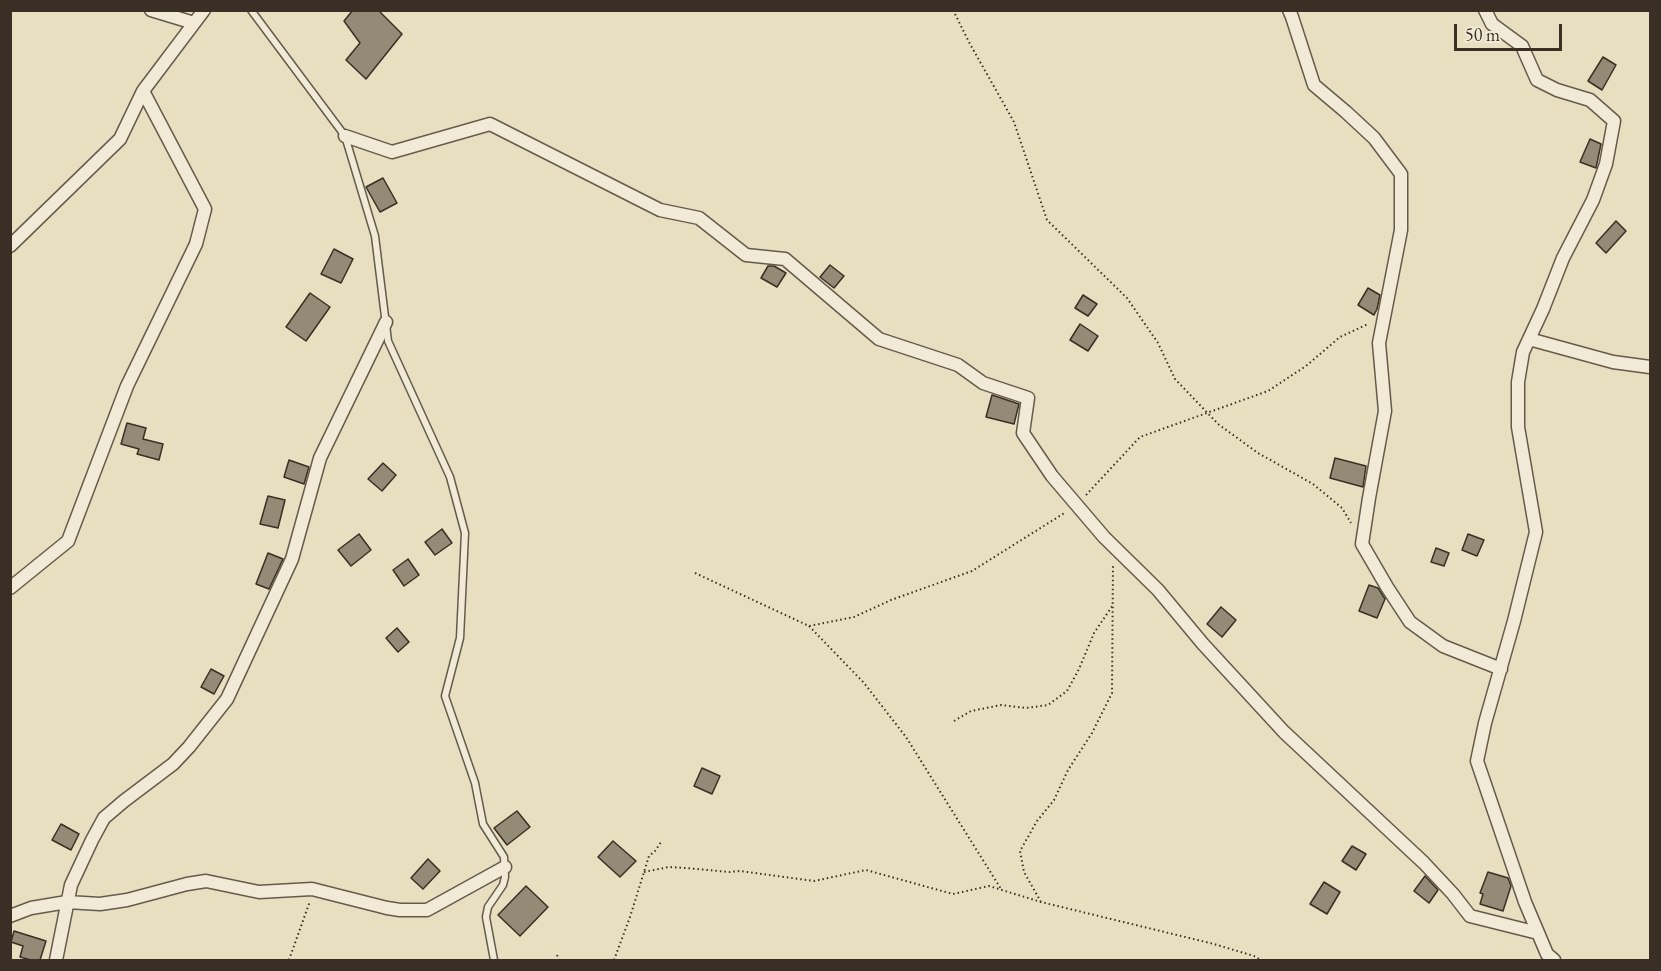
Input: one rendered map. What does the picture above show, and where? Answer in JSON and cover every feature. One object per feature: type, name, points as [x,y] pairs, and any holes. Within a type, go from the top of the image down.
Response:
[{"type":"street","points":[[151,10],[194,23]]},
{"type":"street","points":[[10,246],[120,139],[143,91],[204,10]]},
{"type":"street","points":[[1289,10],[1314,85],[1374,138],[1401,174],[1401,230],[1379,343],[1385,411],[1362,544],[1410,622],[1443,646],[1500,669]]},
{"type":"street","points":[[1485,10],[1492,24],[1522,46],[1538,80],[1557,90],[1590,100],[1614,121],[1606,164],[1596,191],[1563,258],[1523,352],[1518,382],[1518,427],[1536,532],[1477,761],[1525,902],[1546,954],[1554,960]]},
{"type":"street","points":[[10,588],[68,541],[127,386],[196,244],[205,209],[143,91]]},
{"type":"street","points":[[345,136],[392,152],[490,124],[660,210],[699,218],[746,255],[785,259],[879,339],[958,365],[983,383],[1028,398],[1023,433],[1052,476],[1112,545],[1158,590],[1203,644],[1284,732],[1424,863],[1470,916],[1538,933]]},
{"type":"street","points":[[56,960],[71,885],[104,818],[173,764],[227,699],[292,559],[320,458],[386,322]]},
{"type":"street","points":[[1529,339],[1614,362],[1650,367]]},
{"type":"street","points":[[10,916],[31,908],[67,902],[100,904],[127,900],[206,881],[259,892],[312,889],[387,908],[427,910],[505,867]]},
{"type":"lane","points":[[251,10],[345,136],[375,236],[388,341],[450,477],[465,533],[460,638],[445,696],[475,783],[483,824],[504,857],[503,885],[488,907],[486,917],[494,960]]},
{"type":"path","points":[[953,10],[1014,122],[1047,220],[1127,298],[1158,342],[1175,379],[1218,424],[1258,453],[1313,484],[1342,508],[1362,544]]},
{"type":"path","points":[[809,626],[854,617],[891,600],[972,571],[1077,505],[1140,437],[1268,391],[1306,366],[1340,337],[1384,317]]},
{"type":"path","points":[[1041,902],[1024,872],[1020,850],[1037,821],[1054,800],[1068,770],[1092,733],[1112,693],[1112,545]]},
{"type":"path","points":[[695,573],[809,626],[864,683],[906,737],[1001,890]]},
{"type":"path","points":[[954,721],[971,711],[1001,705],[1026,708],[1048,705],[1067,691],[1094,633],[1113,605]]},
{"type":"path","points":[[614,960],[649,856],[661,842]]},
{"type":"path","points":[[644,872],[669,867],[740,871],[814,881],[866,870],[953,894],[988,886],[1041,902],[1214,944],[1261,960]]},
{"type":"path","points":[[289,960],[309,906],[312,889]]},
{"type":"path","points":[[557,955],[559,960]]},
{"type":"building","points":[[353,10],[378,10],[402,34],[366,79],[346,60],[360,43],[344,21]]},
{"type":"building","points":[[1603,57],[1616,65],[1602,90],[1588,81]]},
{"type":"building","points":[[1590,139],[1601,144],[1596,168],[1580,162]]},
{"type":"building","points":[[383,178],[397,203],[380,212],[366,187]]},
{"type":"building","points":[[1616,221],[1626,231],[1606,253],[1596,243]]},
{"type":"building","points":[[334,249],[353,259],[341,283],[321,274]]},
{"type":"building","points":[[830,265],[844,276],[834,288],[820,277]]},
{"type":"building","points":[[768,266],[774,266],[786,273],[777,287],[761,278]]},
{"type":"building","points":[[1368,288],[1380,295],[1374,315],[1358,305]]},
{"type":"building","points":[[310,293],[330,307],[306,341],[286,327]]},
{"type":"building","points":[[1083,295],[1097,304],[1088,316],[1075,308]]},
{"type":"building","points":[[1080,324],[1098,336],[1088,351],[1070,340]]},
{"type":"building","points":[[992,395],[1019,404],[1014,424],[986,417]]},
{"type":"building","points":[[127,423],[146,428],[143,439],[163,444],[159,460],[137,454],[139,449],[121,444]]},
{"type":"building","points":[[1335,458],[1366,466],[1363,487],[1330,478]]},
{"type":"building","points":[[289,460],[309,467],[304,484],[284,477]]},
{"type":"building","points":[[383,463],[396,475],[382,491],[368,479]]},
{"type":"building","points":[[268,496],[285,500],[278,528],[260,524]]},
{"type":"building","points":[[442,529],[452,543],[435,555],[425,542]]},
{"type":"building","points":[[359,534],[371,550],[351,566],[338,550]]},
{"type":"building","points":[[1468,534],[1484,540],[1477,556],[1462,550]]},
{"type":"building","points":[[1436,548],[1449,553],[1444,566],[1431,562]]},
{"type":"building","points":[[268,553],[283,559],[269,589],[256,584]]},
{"type":"building","points":[[408,559],[419,575],[404,586],[393,570]]},
{"type":"building","points":[[1369,585],[1378,588],[1385,599],[1377,618],[1359,611]]},
{"type":"building","points":[[1221,607],[1236,620],[1222,637],[1207,624]]},
{"type":"building","points":[[397,628],[409,642],[398,652],[386,638]]},
{"type":"building","points":[[211,669],[224,676],[214,694],[201,687]]},
{"type":"building","points":[[702,768],[720,776],[712,794],[694,786]]},
{"type":"building","points":[[517,811],[530,827],[507,845],[494,828]]},
{"type":"building","points":[[61,824],[79,834],[71,850],[52,840]]},
{"type":"building","points":[[613,841],[636,861],[620,877],[598,857]]},
{"type":"building","points":[[1352,846],[1366,854],[1356,870],[1342,861]]},
{"type":"building","points":[[428,859],[440,871],[423,889],[411,878]]},
{"type":"building","points":[[1488,872],[1508,878],[1511,886],[1503,911],[1480,904],[1483,894],[1480,893]]},
{"type":"building","points":[[1425,876],[1438,890],[1429,903],[1414,891]]},
{"type":"building","points":[[1324,882],[1340,892],[1327,914],[1310,904]]},
{"type":"building","points":[[526,886],[548,907],[520,936],[498,915]]},
{"type":"building","points":[[14,931],[46,941],[40,960],[20,957],[23,946],[11,942]]}]
